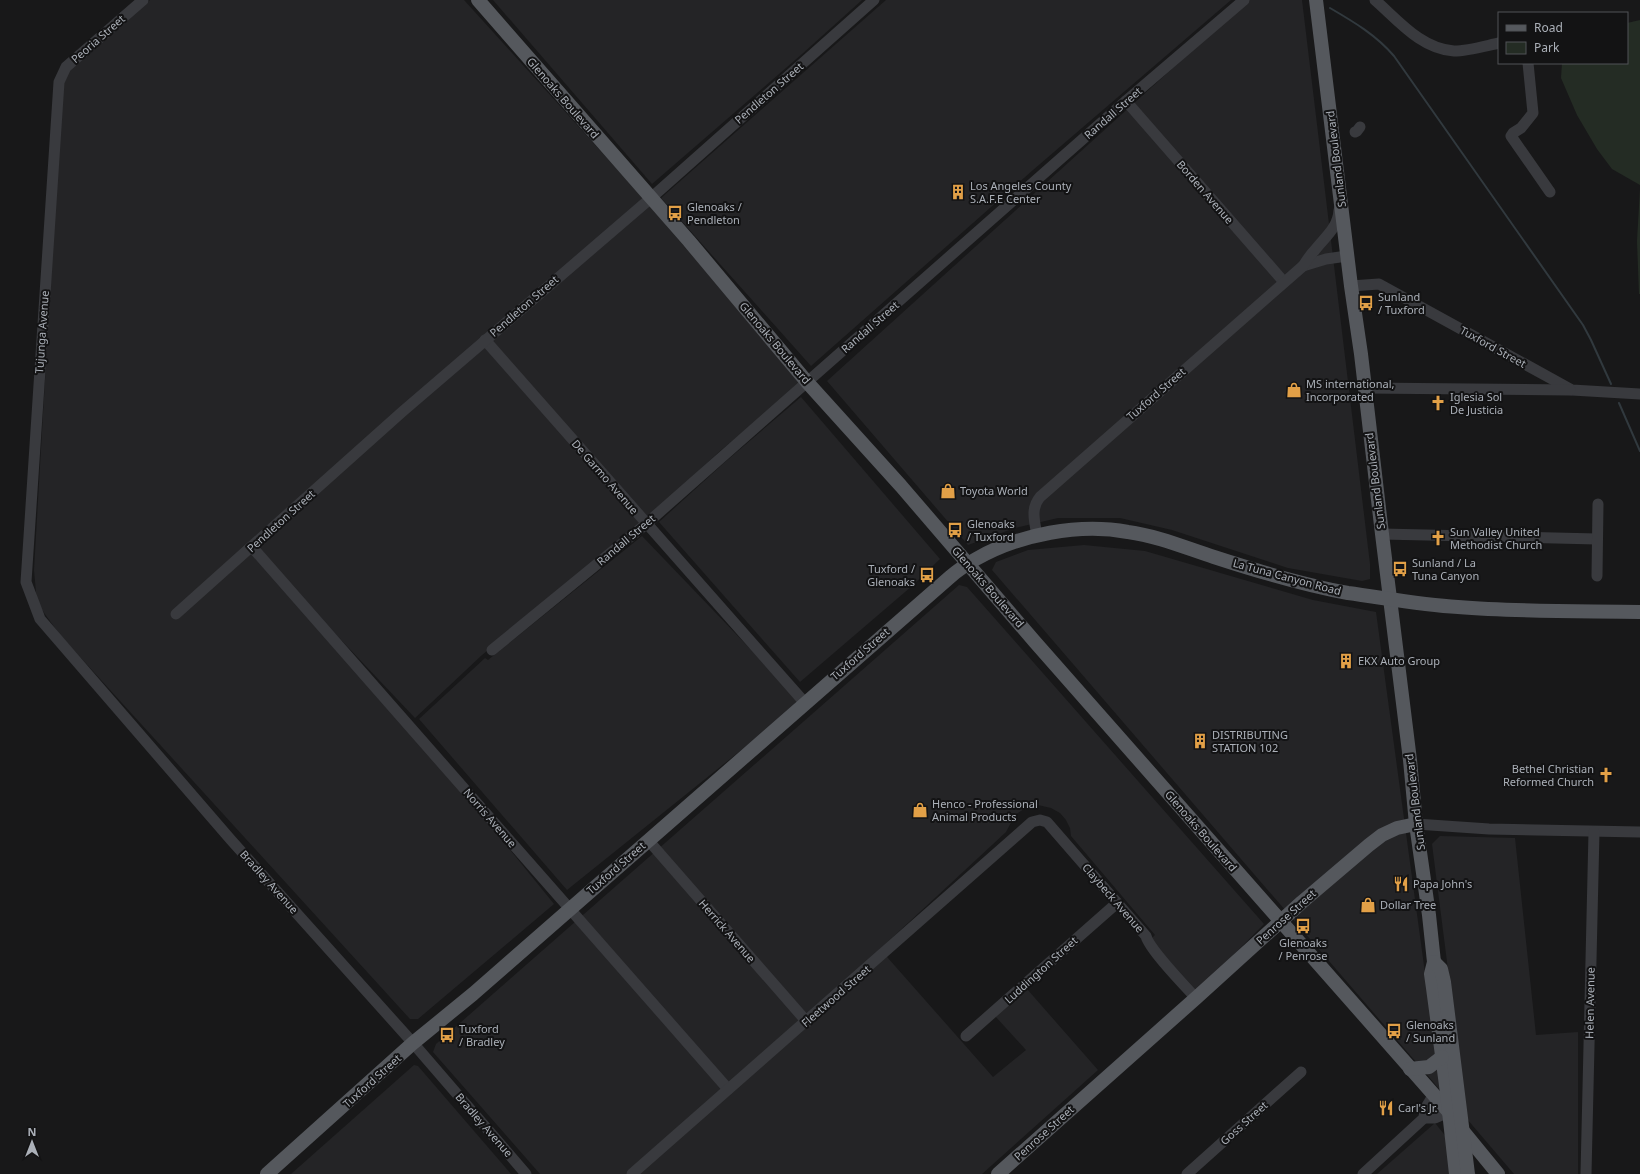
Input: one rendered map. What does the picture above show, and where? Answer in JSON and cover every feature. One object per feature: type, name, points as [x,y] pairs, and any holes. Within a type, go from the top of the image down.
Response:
[{"type":"main road","name":"Glenoaks Boulevard","points":[[478,0],[694,246],[807,382],[901,486],[967,564],[1410,1069],[1434,1094],[1498,1174]]},
{"type":"main road","name":"Sunland Boulevard","points":[[1316,0],[1410,760],[1416,824],[1434,962],[1431,974],[1456,1174]]},
{"type":"main road","name":"La Tuna Canyon Road","points":[[967,564],[1012,543],[1037,536],[1077,529],[1108,529],[1127,531],[1155,538],[1305,584],[1390,599],[1459,608],[1640,612]]},
{"type":"main road","name":"Tuxford Street","points":[[267,1174],[413,1043],[473,994],[805,703],[950,577],[967,564]]},
{"type":"main road","name":"Penrose Street","points":[[998,1174],[1281,921],[1369,845],[1382,835],[1397,828],[1416,824]]},
{"type":"main road","name":"Sunland Boulevard","points":[[1434,962],[1441,969],[1444,982],[1468,1174]]},
{"type":"main road","points":[[1410,1069],[1429,1067],[1442,1057]]},
{"type":"street","name":"Peoria Street","points":[[59,82],[66,67],[143,0]]},
{"type":"street","name":"Pendleton Street","points":[[176,614],[485,340],[651,198],[874,0]]},
{"type":"street","name":"Randall Street","points":[[492,650],[646,524],[1126,101],[1244,0]]},
{"type":"street","points":[[1375,0],[1416,36],[1434,47],[1455,51],[1498,43]]},
{"type":"street","points":[[1528,64],[1533,113],[1522,128],[1513,133],[1511,136],[1550,192]]},
{"type":"street","name":"Tujunga Avenue","points":[[26,582],[59,82]]},
{"type":"street","name":"Borden Avenue","points":[[1126,101],[1284,282]]},
{"type":"street","name":"Tuxford Street","points":[[1037,536],[1034,514],[1036,504],[1040,497],[1303,266],[1314,251],[1334,229],[1339,216],[1340,187]]},
{"type":"street","name":"Tuxford Street","points":[[1303,266],[1326,259],[1347,256]]},
{"type":"street","name":"Tuxford Street","points":[[1351,286],[1379,284],[1572,390],[1640,394]]},
{"type":"street","name":"De Garmo Avenue","points":[[485,340],[805,703]]},
{"type":"street","points":[[1365,388],[1572,390]]},
{"type":"street","points":[[1597,576],[1598,504]]},
{"type":"street","points":[[1382,534],[1597,539]]},
{"type":"street","name":"Norris Avenue","points":[[252,547],[728,1089]]},
{"type":"street","name":"Bradley Avenue","points":[[26,582],[40,619],[231,840],[413,1043],[526,1174]]},
{"type":"street","name":"Claybeck Avenue","points":[[1040,820],[1047,822],[1146,936],[1147,942],[1196,998]]},
{"type":"street","name":"Fleetwood Street","points":[[632,1174],[728,1089],[807,1022],[1032,822],[1040,820]]},
{"type":"street","name":"Penrose Street","points":[[1416,824],[1594,832],[1640,832]]},
{"type":"street","name":"Helen Avenue","points":[[1586,1174],[1594,832]]},
{"type":"street","name":"Herrick Avenue","points":[[648,840],[807,1022]]},
{"type":"street","name":"Luddington Street","points":[[966,1036],[1116,903]]},
{"type":"street","name":"Goss Street","points":[[1187,1174],[1301,1072]]},
{"type":"street","points":[[1363,1174],[1424,1118],[1425,1108],[1434,1094]]},
{"type":"street","points":[[1424,1118],[1435,1118],[1449,1112]]},
{"type":"shaded area","points":[[150,0],[464,0],[645,200],[249,546],[412,729],[554,904],[418,1019],[410,1019],[60,635],[37,603],[34,570],[62,86],[68,70]]},
{"type":"shaded area","points":[[493,0],[862,0],[652,184]]},
{"type":"shaded area","points":[[886,0],[1231,0],[1033,170],[811,366],[661,198]]},
{"type":"shaded area","points":[[1248,0],[1302,0],[1370,564],[1370,579],[1362,581],[1288,568],[1172,530],[1120,518],[1058,518],[1015,528],[968,545],[827,381]]},
{"type":"shaded area","points":[[647,203],[802,383],[720,451],[648,518],[488,341]]},
{"type":"shaded area","points":[[485,343],[641,523],[482,655],[415,718],[253,547]]},
{"type":"shaded area","points":[[801,397],[940,559],[912,586],[800,682],[659,522],[725,462]]},
{"type":"shaded area","points":[[642,536],[801,702],[567,890],[419,719],[485,658],[488,660]]},
{"type":"shaded area","points":[[1084,545],[1145,551],[1313,600],[1376,612],[1441,1091],[992,570],[996,562],[1028,550]]},
{"type":"shaded area","points":[[959,585],[967,587],[1264,924],[1202,987],[1195,989],[1150,940],[1155,935],[1071,836],[1070,828],[1060,813],[1051,808],[1038,805],[1027,807],[1015,815],[1006,832],[880,949],[993,1077],[1026,1050],[995,1016],[1027,989],[1098,1070],[982,1174],[540,1174],[433,1052],[436,1044]]},
{"type":"shaded area","points":[[1440,836],[1515,838],[1536,1035],[1578,1032],[1578,1174],[1514,1174],[1467,1119],[1432,844]]},
{"type":"shaded area","points":[[414,1065],[418,1066],[511,1174],[291,1174]]},
{"type":"shaded area","points":[[1435,1123],[1476,1174],[1377,1174]]},
{"type":"green space","points":[[1640,20],[1640,185],[1612,169],[1597,149],[1577,115],[1561,78],[1562,64],[1628,64],[1628,23]]},
{"type":"green space","points":[[1640,189],[1640,294],[1639,294],[1637,241]]},
{"type":"waterway","points":[[1330,8],[1372,35],[1394,56],[1583,325],[1611,384]]},
{"type":"waterway","points":[[1619,403],[1640,451]]},
{"type":"place","name":"Los Angeles County S.A.F.E Center","points":[[958,192]]},
{"type":"place","name":"Glenoaks / Pendleton","points":[[675,213]]},
{"type":"place","name":"Sunland / Tuxford","points":[[1366,303]]},
{"type":"place","name":"MS international, Incorporated","points":[[1294,390]]},
{"type":"place","name":"Iglesia Sol De Justicia","points":[[1438,403]]},
{"type":"place","name":"Toyota World","points":[[948,491]]},
{"type":"place","name":"Glenoaks / Tuxford","points":[[955,530]]},
{"type":"place","name":"Sun Valley United Methodist Church","points":[[1438,538]]},
{"type":"place","name":"Sunland / La Tuna Canyon","points":[[1400,569]]},
{"type":"place","name":"Tuxford / Glenoaks","points":[[927,575]]},
{"type":"place","name":"EKX Auto Group","points":[[1346,661]]},
{"type":"place","name":"DISTRIBUTING STATION 102","points":[[1200,741]]},
{"type":"place","name":"Bethel Christian Reformed Church","points":[[1606,775]]},
{"type":"place","name":"Henco - Professional Animal Products","points":[[920,810]]},
{"type":"place","name":"Papa John's","points":[[1401,884]]},
{"type":"place","name":"Dollar Tree","points":[[1368,905]]},
{"type":"place","name":"Glenoaks / Penrose","points":[[1303,926]]},
{"type":"place","name":"Glenoaks / Sunland","points":[[1394,1031]]},
{"type":"place","name":"Tuxford / Bradley","points":[[447,1035]]},
{"type":"place","name":"Carl's Jr.","points":[[1386,1108]]}]
